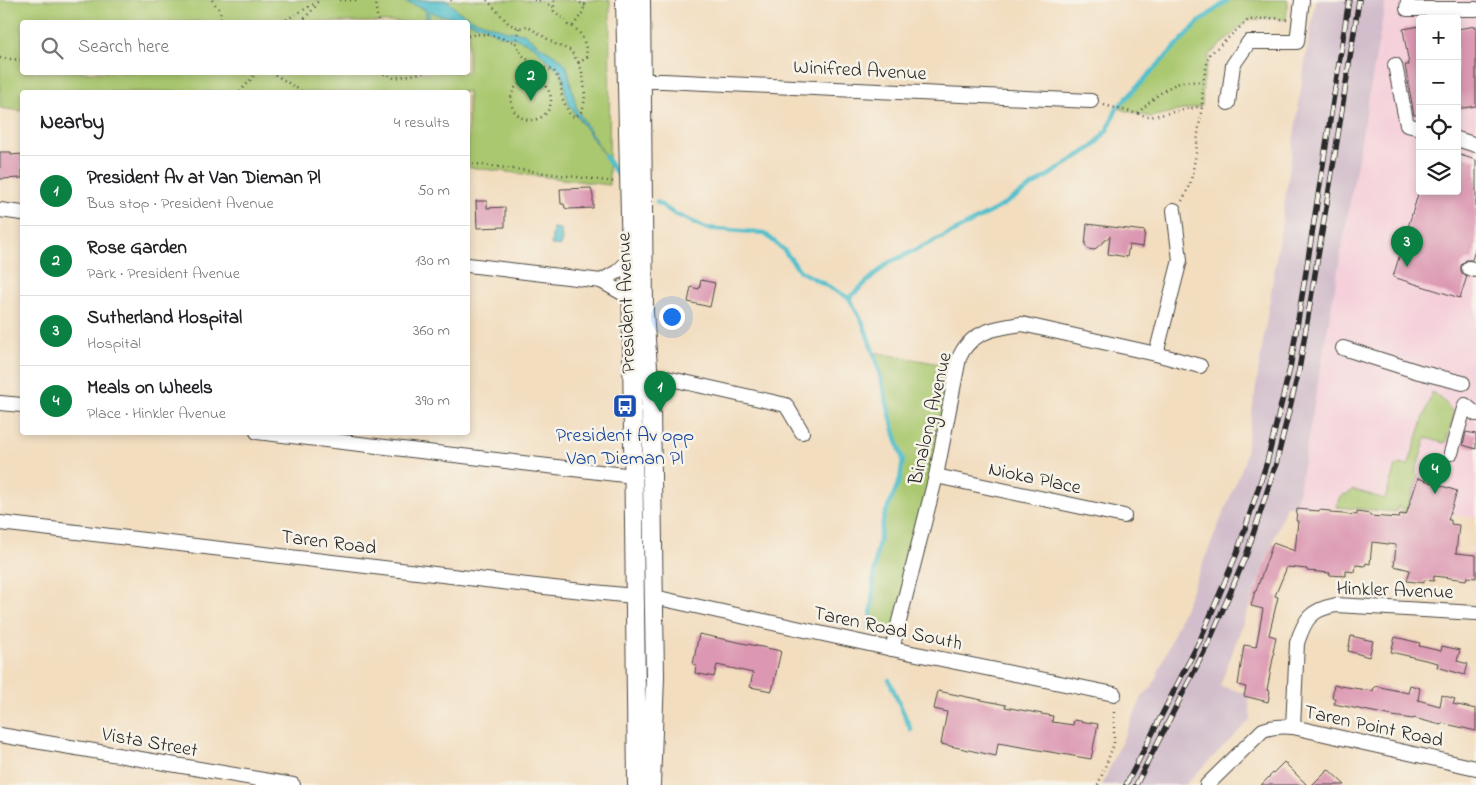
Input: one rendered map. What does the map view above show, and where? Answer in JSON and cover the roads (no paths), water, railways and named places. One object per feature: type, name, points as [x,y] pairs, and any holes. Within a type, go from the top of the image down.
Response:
[{"type":"main road","name":"President Avenue","points":[[625,0],[634,82],[644,312],[633,476],[637,785]]},
{"type":"main road","name":"President Avenue","points":[[641,0],[634,82],[629,184],[631,298],[641,373],[654,597],[655,678],[650,785]]},
{"type":"main road","name":"Taren Road","points":[[634,596],[654,597]]},
{"type":"street","points":[[1228,103],[1233,65],[1249,42],[1297,42],[1302,0]]},
{"type":"street","points":[[1408,0],[1406,9],[1445,4],[1476,9]]},
{"type":"street","points":[[1396,66],[1407,125],[1416,127]]},
{"type":"street","name":"Winifred Avenue","points":[[634,82],[663,81],[1092,101]]},
{"type":"street","points":[[1461,140],[1476,145]]},
{"type":"street","points":[[0,210],[20,213]]},
{"type":"street","points":[[1156,354],[1180,260],[1174,210]]},
{"type":"street","points":[[601,281],[617,272],[631,259]]},
{"type":"street","points":[[470,265],[601,281],[631,298]]},
{"type":"street","name":"Binalong Avenue","points":[[892,649],[936,476],[959,358],[967,344],[982,333],[1022,324],[1156,354],[1200,366]]},
{"type":"street","points":[[1343,348],[1418,376],[1462,387]]},
{"type":"street","points":[[641,373],[786,405],[802,432]]},
{"type":"street","points":[[0,402],[20,405]]},
{"type":"street","points":[[1451,453],[1465,406],[1476,414]]},
{"type":"street","points":[[284,435],[633,476]]},
{"type":"street","name":"Nioka Place","points":[[936,476],[1124,516]]},
{"type":"street","name":"Taren Road","points":[[0,523],[634,596]]},
{"type":"street","name":"Taren Road South","points":[[654,597],[892,649],[1114,694]]},
{"type":"street","name":"Hinkler Avenue","points":[[1292,727],[1297,642],[1307,620],[1314,611],[1336,605],[1476,613]]},
{"type":"street","name":"Taren Point Road","points":[[1207,785],[1263,730],[1272,726],[1292,727],[1476,768]]},
{"type":"street","name":"Vista Street","points":[[0,735],[293,785]]},
{"type":"water","points":[[400,0],[443,0],[449,2],[458,11],[472,19],[507,31],[524,33],[537,44],[561,59],[567,67],[577,110],[607,159],[569,105],[563,77],[559,70],[534,46],[515,38],[499,35],[470,22],[470,20],[437,15],[429,10],[429,20],[427,20],[425,9]]},
{"type":"water","points":[[553,228],[561,229],[562,241],[560,246],[551,245]]},
{"type":"waterway","points":[[849,298],[888,263],[998,208],[1094,146],[1108,129],[1117,108],[1199,22],[1228,0]]},
{"type":"waterway","points":[[605,156],[619,177]]},
{"type":"waterway","points":[[657,202],[673,213],[706,228],[764,233],[783,249],[800,271],[849,298],[863,323],[876,360],[903,460],[900,479],[884,517],[876,556],[870,627]]},
{"type":"waterway","points":[[889,680],[911,730]]},
{"type":"railway","points":[[1126,785],[1200,640],[1237,553],[1267,462],[1290,368],[1349,0]]},
{"type":"railway","points":[[1136,785],[1209,642],[1247,553],[1276,464],[1299,370],[1359,0]]},
{"type":"place","name":"Rose Garden","points":[[531,101]]},
{"type":"place","name":"Sutherland Hospital","points":[[1407,267]]},
{"type":"place","name":"President Av opp Van Dieman Pl","points":[[625,406]]},
{"type":"place","name":"President Av at Van Dieman Pl","points":[[660,412]]},
{"type":"place","name":"Meals on Wheels","points":[[1435,494]]}]
